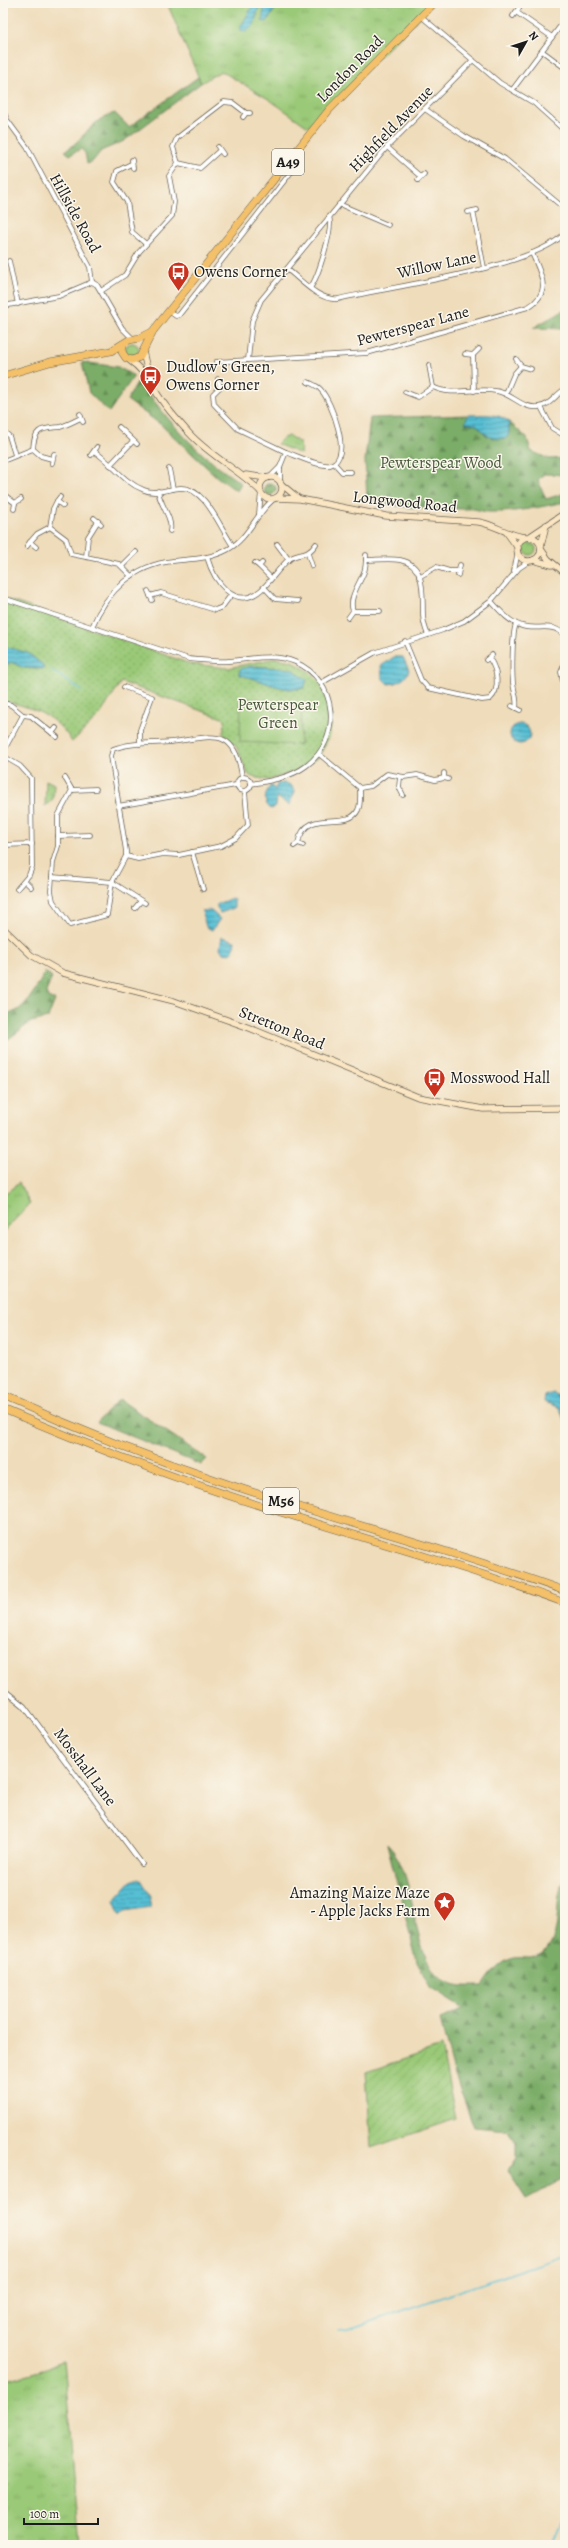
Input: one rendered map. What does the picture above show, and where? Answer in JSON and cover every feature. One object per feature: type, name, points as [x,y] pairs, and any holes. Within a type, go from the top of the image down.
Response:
[{"type":"highway","name":"London Road","points":[[143,351],[153,331],[170,312],[230,232],[340,98],[434,3]]},
{"type":"highway","name":"London Road","points":[[135,339],[153,331]]},
{"type":"highway","name":"A49","points":[[3,376],[50,362],[114,350],[135,339]]},
{"type":"highway","points":[[124,344],[122,352],[128,359],[138,359],[143,351],[140,343],[135,339]]},
{"type":"highway","name":"A49","points":[[102,353],[128,359]]},
{"type":"highway","name":"M56","points":[[3,1396],[109,1441],[218,1480],[480,1562],[565,1591]]},
{"type":"highway","name":"M56","points":[[3,1409],[150,1468],[280,1512],[478,1573],[565,1603]]},
{"type":"street","points":[[516,12],[552,37]]},
{"type":"street","points":[[422,16],[500,83],[514,89],[534,103],[565,131]]},
{"type":"street","points":[[514,89],[565,20]]},
{"type":"street","points":[[560,27],[565,31]]},
{"type":"street","points":[[542,51],[565,68]]},
{"type":"street","name":"Highfield Avenue","points":[[248,360],[254,314],[261,300],[386,147],[473,60]]},
{"type":"street","points":[[178,163],[174,151],[175,140],[207,114],[227,102],[236,105],[246,114]]},
{"type":"street","points":[[425,109],[464,136],[505,159],[565,209]]},
{"type":"street","name":"Hillside Road","points":[[3,110],[7,120],[27,148],[90,267],[92,282]]},
{"type":"street","points":[[386,147],[421,177]]},
{"type":"street","points":[[178,163],[194,168],[203,167],[220,150]]},
{"type":"street","points":[[101,291],[123,276],[146,244],[173,213],[174,202],[169,180],[172,170],[178,163]]},
{"type":"street","points":[[132,164],[119,168],[113,179],[127,202],[132,232],[146,244]]},
{"type":"street","points":[[338,204],[388,225]]},
{"type":"street","points":[[473,211],[484,268]]},
{"type":"street","points":[[287,269],[310,288],[316,277],[331,226],[329,217]]},
{"type":"street","name":"Willow Lane","points":[[310,288],[327,298],[338,299],[484,268],[532,253],[559,239],[565,233]]},
{"type":"street","name":"Pewterspear Lane","points":[[216,362],[367,353],[528,307],[539,301],[544,290],[540,272],[532,253]]},
{"type":"street","points":[[9,261],[18,304]]},
{"type":"street","points":[[3,306],[59,296],[92,282],[101,291],[122,328],[135,339]]},
{"type":"street","points":[[122,328],[124,344]]},
{"type":"street","points":[[474,391],[474,355],[479,349]]},
{"type":"street","points":[[143,351],[150,381]]},
{"type":"street","points":[[465,354],[474,355]]},
{"type":"street","points":[[128,359],[150,381],[173,415],[190,434],[219,459],[242,474],[267,498],[275,498]]},
{"type":"street","points":[[516,359],[521,366],[531,369]]},
{"type":"street","points":[[429,365],[433,387]]},
{"type":"street","points":[[506,393],[514,374],[521,366]]},
{"type":"street","points":[[218,379],[220,387]]},
{"type":"street","points":[[308,382],[313,382],[323,393],[337,422],[340,452],[334,463]]},
{"type":"street","points":[[228,384],[220,387],[213,394],[212,402],[229,422],[248,436],[286,452],[323,465],[334,463]]},
{"type":"street","points":[[433,387],[452,392],[474,391],[506,393],[526,406],[541,407],[550,403],[565,389]]},
{"type":"street","points":[[404,392],[418,398],[433,387]]},
{"type":"street","points":[[541,407],[552,428],[565,436]]},
{"type":"street","points":[[33,449],[35,438],[41,429],[63,426],[81,418]]},
{"type":"street","points":[[110,465],[135,442],[119,426]]},
{"type":"street","points":[[3,431],[9,436],[15,455]]},
{"type":"street","points":[[97,447],[92,453],[110,465],[122,477],[147,492],[190,489],[201,496],[233,546]]},
{"type":"street","points":[[3,461],[33,449]]},
{"type":"street","points":[[33,449],[44,457],[53,459]]},
{"type":"street","points":[[92,627],[109,596],[131,576],[157,564],[207,558],[233,546],[247,534],[258,516],[281,492],[280,467],[286,452]]},
{"type":"street","points":[[334,463],[342,472],[351,472]]},
{"type":"street","points":[[258,516],[261,484],[280,467]]},
{"type":"street","points":[[169,469],[173,489]]},
{"type":"street","points":[[242,474],[275,478],[280,483]]},
{"type":"street","name":"Longwood Road","points":[[280,483],[300,500]]},
{"type":"street","points":[[158,491],[160,502],[170,521],[170,532]]},
{"type":"street","points":[[3,494],[15,502]]},
{"type":"street","points":[[50,527],[54,507],[60,497]]},
{"type":"street","name":"Longwood Road","points":[[275,498],[300,500],[386,516],[479,522],[492,525],[505,532],[527,537]]},
{"type":"street","points":[[15,502],[21,499]]},
{"type":"street","points":[[57,501],[63,506]]},
{"type":"street","points":[[14,509],[15,502]]},
{"type":"street","points":[[514,574],[520,541],[565,513]]},
{"type":"street","points":[[86,557],[88,537],[98,521]]},
{"type":"street","points":[[321,683],[356,661],[405,641],[428,635],[459,623],[491,601],[514,574],[531,560],[537,558],[546,525]]},
{"type":"street","points":[[27,546],[37,534],[50,527]]},
{"type":"street","points":[[50,527],[66,539],[71,554],[104,560],[122,566],[131,576]]},
{"type":"street","name":"Longwood Road","points":[[505,532],[518,549]]},
{"type":"street","points":[[527,537],[538,540],[541,547],[554,565],[565,573]]},
{"type":"street","points":[[30,542],[36,547]]},
{"type":"street","points":[[277,544],[289,560]]},
{"type":"street","points":[[207,558],[220,585],[231,595],[246,597],[264,587],[289,560],[308,554],[316,544]]},
{"type":"street","points":[[518,549],[520,557],[554,565]]},
{"type":"street","points":[[122,566],[136,552]]},
{"type":"street","points":[[308,554],[312,566]]},
{"type":"street","points":[[353,611],[351,605],[357,584],[364,572],[366,558],[401,560],[411,566],[419,577],[424,591],[422,614],[428,635]]},
{"type":"street","points":[[259,564],[271,578]]},
{"type":"street","points":[[419,577],[436,568],[458,573],[460,565]]},
{"type":"street","points":[[264,587],[275,599],[299,601]]},
{"type":"street","points":[[150,596],[161,593],[215,610],[222,607],[231,595]]},
{"type":"street","points":[[3,598],[190,659],[217,662],[260,657],[283,658],[302,665],[321,683],[329,701],[331,721],[328,736],[319,754],[304,768],[292,774],[251,784]]},
{"type":"street","points":[[491,601],[516,624],[532,628],[551,627],[565,636]]},
{"type":"street","points":[[353,611],[381,612]]},
{"type":"street","points":[[348,618],[353,611]]},
{"type":"street","points":[[516,624],[512,636],[514,652],[512,669],[516,708]]},
{"type":"street","points":[[405,641],[421,680],[428,688],[482,700],[490,698],[496,690],[495,670],[489,658]]},
{"type":"street","points":[[564,695],[561,672],[565,663]]},
{"type":"street","points":[[124,687],[152,697],[140,730],[140,744]]},
{"type":"street","points":[[3,703],[14,707],[23,715],[31,716],[57,737]]},
{"type":"street","points":[[3,752],[23,715]]},
{"type":"street","points":[[52,733],[56,728]]},
{"type":"street","points":[[72,790],[58,816],[58,836],[52,877],[52,898],[65,920],[70,925],[107,915],[112,882],[126,856],[111,756],[113,749],[140,744],[173,742],[204,736],[218,737],[231,745],[237,752],[242,777]]},
{"type":"street","points":[[319,754],[360,788],[371,786],[384,775],[417,775],[439,780],[446,777]]},
{"type":"street","points":[[3,756],[20,766],[31,778],[32,867],[25,881],[17,889]]},
{"type":"street","points":[[400,776],[399,787],[402,795]]},
{"type":"street","points":[[242,777],[249,779],[251,784]]},
{"type":"street","points":[[236,786],[237,781],[242,777]]},
{"type":"street","points":[[65,778],[72,790]]},
{"type":"street","points":[[245,792],[250,788],[251,784]]},
{"type":"street","points":[[118,806],[236,786]]},
{"type":"street","points":[[236,786],[240,791],[245,792]]},
{"type":"street","points":[[294,846],[298,843],[303,833],[315,823],[327,819],[346,820],[354,816],[359,807],[360,788]]},
{"type":"street","points":[[72,790],[96,789]]},
{"type":"street","points":[[126,856],[138,858],[163,854],[179,856],[221,846],[236,838],[248,825],[245,792]]},
{"type":"street","points":[[58,836],[90,835]]},
{"type":"street","points":[[298,843],[303,845]]},
{"type":"street","points":[[3,846],[32,844]]},
{"type":"street","points":[[192,852],[203,889]]},
{"type":"street","points":[[52,877],[112,882],[140,902],[145,903]]},
{"type":"street","points":[[25,881],[31,887]]},
{"type":"street","points":[[135,908],[140,902]]},
{"type":"street","name":"Stretton Road","points":[[3,928],[31,955],[64,973],[181,1004],[253,1030],[418,1097],[483,1109],[565,1108]]},
{"type":"street","name":"Mosshall Lane","points":[[3,1689],[28,1712],[142,1864]]},
{"type":"green space","points":[[167,3],[434,3],[308,127],[270,100],[221,71],[201,83]]},
{"type":"green space","points":[[198,77],[201,83],[124,141],[101,151],[93,161],[87,164],[85,153],[81,149],[70,155],[65,151],[78,141],[100,119],[115,113],[129,127]]},
{"type":"green space","points":[[565,309],[565,329],[533,328]]},
{"type":"green space","points":[[132,343],[137,345],[139,350],[137,355],[132,357],[127,355],[125,350],[127,345]]},
{"type":"green space","points":[[82,362],[118,367],[134,376],[109,412],[89,393]]},
{"type":"green space","points":[[139,380],[161,410],[185,437],[211,461],[241,483],[237,491],[217,477],[160,424],[127,400]]},
{"type":"green space","name":"Pewterspear Wood","points":[[468,415],[466,423],[477,425],[487,436],[509,434],[509,422],[527,438],[531,451],[549,459],[565,458],[565,475],[544,474],[538,480],[546,499],[565,493],[565,502],[517,511],[489,512],[471,509],[430,509],[405,507],[367,500],[365,460],[370,418]]},
{"type":"green space","points":[[289,436],[300,443],[301,454],[277,444],[283,438]]},
{"type":"green space","points":[[272,483],[275,484],[275,494],[268,495],[265,494],[264,487],[265,484]]},
{"type":"green space","points":[[532,543],[535,544],[535,554],[528,555],[525,554],[524,547],[525,544]]},
{"type":"green space","name":"Pewterspear Green","points":[[3,598],[191,664],[228,668],[276,658],[292,661],[310,672],[321,683],[332,718],[330,735],[319,757],[297,771],[269,780],[252,777],[248,774],[236,746],[223,733],[225,719],[121,682],[100,715],[72,742],[59,725],[51,719],[33,709],[3,701]]},
{"type":"green space","points":[[241,698],[302,704],[300,745],[240,742]]},
{"type":"green space","points":[[46,780],[54,784],[53,799],[45,806]]},
{"type":"green space","points":[[45,972],[52,978],[46,992],[48,997],[55,1000],[48,1018],[31,1022],[3,1043],[3,1012],[10,1013],[16,1011],[22,1006],[28,1000]]},
{"type":"green space","points":[[19,1183],[30,1204],[3,1232],[3,1195]]},
{"type":"green space","points":[[119,1399],[207,1459],[201,1465],[97,1422]]},
{"type":"green space","points":[[387,1844],[398,1859],[406,1878],[420,1942],[427,1960],[438,1975],[456,1985],[483,1986],[492,1973],[504,1962],[514,1958],[535,1958],[543,1954],[552,1942],[555,1933],[559,1897],[565,1879],[565,2182],[562,2180],[526,2199],[508,2171],[517,2158],[517,2143],[507,2130],[474,2127],[454,2073],[440,2020],[463,2008],[430,1987],[417,1962]]},
{"type":"green space","points":[[441,2047],[456,2119],[371,2148],[366,2072]]},
{"type":"green space","points":[[64,2360],[80,2545],[3,2545],[3,2381],[40,2371]]},
{"type":"water","points":[[275,3],[276,7],[267,22],[262,21],[264,9],[259,7],[254,25],[246,32],[239,29],[254,4]]},
{"type":"water","points":[[468,415],[495,415],[505,419],[509,422],[509,434],[506,438],[493,438],[483,432],[477,425],[465,423]]},
{"type":"water","points":[[3,646],[28,653],[44,666],[43,669],[24,668],[11,662],[3,667]]},
{"type":"water","points":[[394,657],[403,657],[409,670],[401,681],[388,684],[382,678],[381,666]]},
{"type":"water","points":[[253,666],[292,669],[307,680],[304,688],[287,689],[240,675],[240,669]]},
{"type":"water","points":[[520,724],[527,727],[530,734],[527,741],[520,744],[513,741],[510,734],[513,727]]},
{"type":"water","points":[[285,783],[291,785],[295,792],[289,805],[277,797],[276,807],[271,809],[265,800],[267,791],[271,785],[275,790],[277,784]]},
{"type":"water","points":[[232,898],[234,900],[234,908],[220,913],[217,908],[217,904]]},
{"type":"water","points":[[210,910],[220,919],[212,930],[206,927],[202,911]]},
{"type":"water","points":[[222,937],[235,941],[233,951],[230,954],[223,953],[220,948]]},
{"type":"water","points":[[553,1393],[565,1400],[565,1423],[560,1408],[544,1402],[545,1396]]},
{"type":"water","points":[[140,1878],[151,1896],[150,1907],[125,1911],[120,1916],[114,1900],[131,1881]]},
{"type":"waterway","points":[[51,670],[82,691]]},
{"type":"waterway","points":[[339,2329],[355,2327],[565,2255]]},
{"type":"waterway","points":[[552,2545],[565,2515]]},
{"type":"place","name":"Owens Corner","points":[[179,292]]},
{"type":"place","name":"Dudlow's Green, Owens Corner","points":[[151,396]]},
{"type":"place","name":"Mosswood Hall","points":[[435,1098]]},
{"type":"place","name":"Amazing Maize Maze - Apple Jacks Farm","points":[[445,1922]]}]
